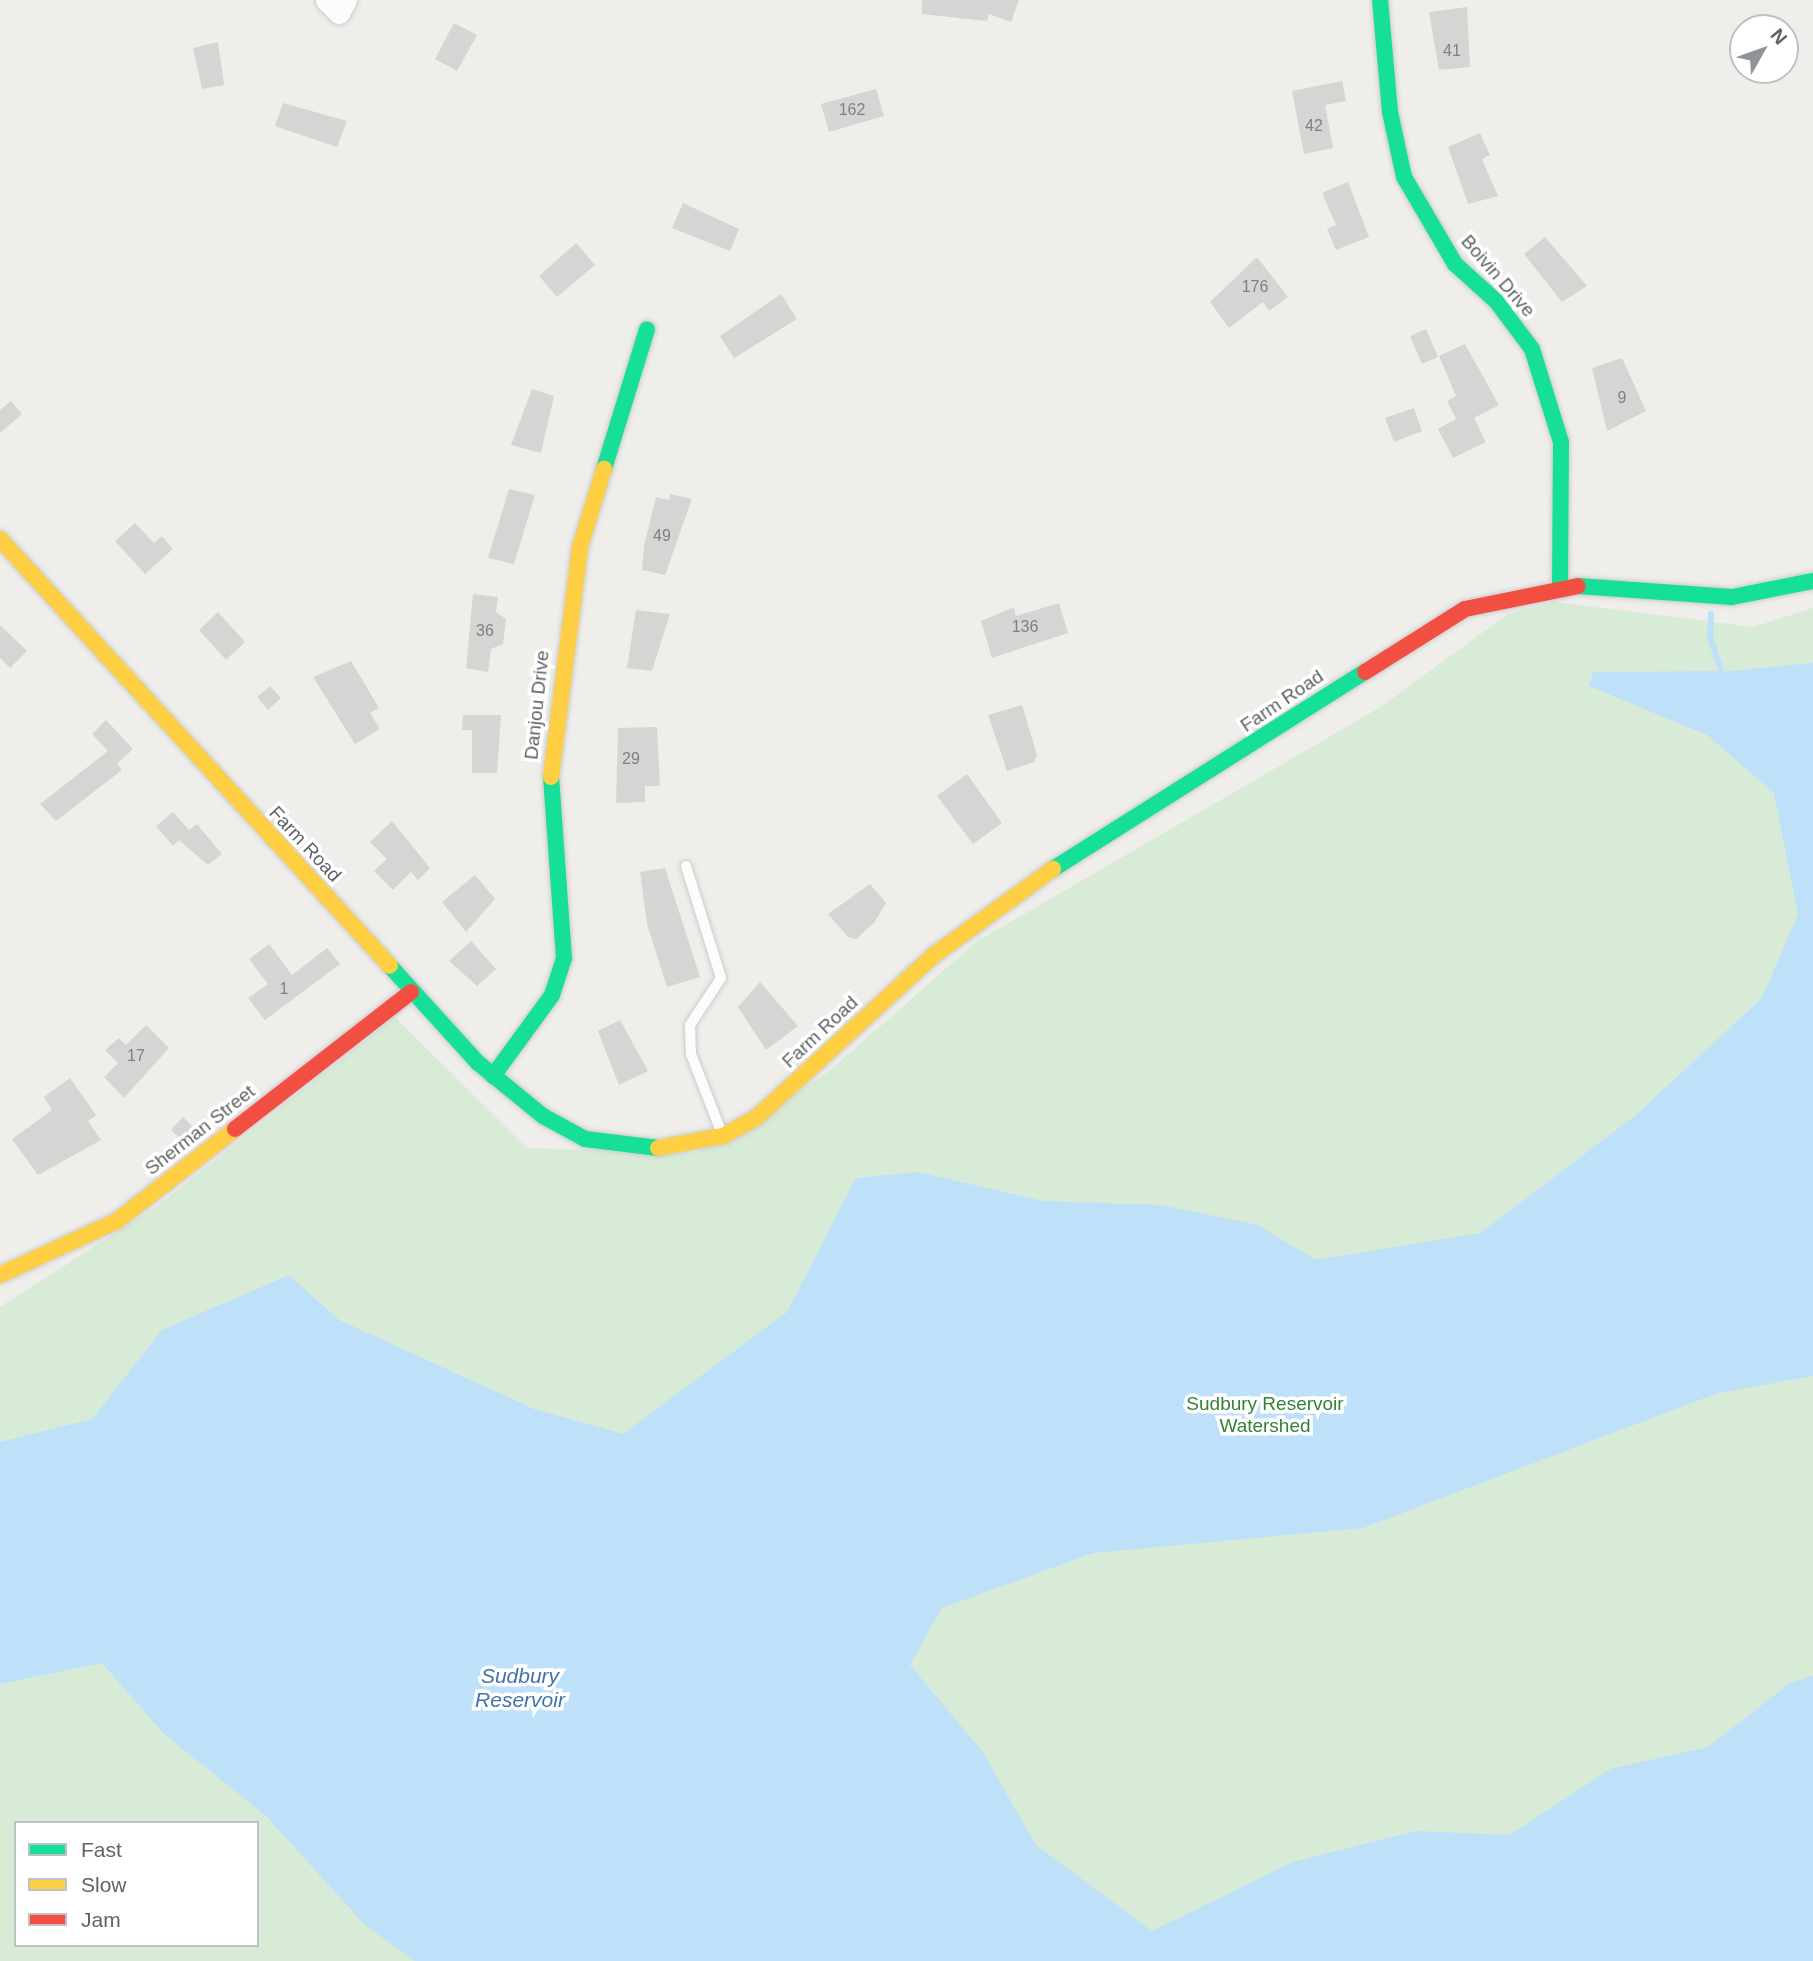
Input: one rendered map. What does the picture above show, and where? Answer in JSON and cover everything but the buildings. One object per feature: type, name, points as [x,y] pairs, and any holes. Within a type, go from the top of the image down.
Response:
[{"type":"street","points":[[326,0],[339,13],[346,0]]},
{"type":"street","name":"Boivin Drive","points":[[1380,0],[1390,111],[1404,177],[1455,264],[1496,301],[1532,349],[1557,429],[1560,585]]},
{"type":"street","name":"Danjou Drive","points":[[493,1076],[552,995],[564,958],[550,785],[557,694],[580,547],[647,329]]},
{"type":"street","name":"Farm Road","points":[[0,539],[411,992],[493,1076],[543,1116],[585,1139],[671,1148],[723,1136],[786,1092],[934,955],[1043,874],[1276,733],[1425,629],[1507,593],[1560,585],[1721,597],[1813,581]]},
{"type":"street","name":"Sherman Street","points":[[0,1275],[117,1221],[411,992]]},
{"type":"lane","points":[[686,866],[721,978],[690,1025],[691,1054],[723,1136]]},
{"type":"green space","name":"Sudbury Reservoir Watershed","points":[[1554,602],[1753,627],[1813,608],[1813,1961],[0,1961],[0,1307],[156,1207],[395,1017],[527,1148],[697,1153],[827,1073],[976,942],[1379,708],[1508,614]]},
{"type":"water","name":"Sudbury Reservoir","points":[[1813,663],[1813,1376],[1718,1393],[1363,1528],[1093,1553],[942,1608],[910,1665],[982,1751],[1036,1845],[1152,1931],[1293,1862],[1416,1831],[1510,1835],[1610,1769],[1708,1747],[1790,1683],[1813,1676],[1813,1961],[415,1961],[364,1924],[266,1816],[164,1734],[102,1663],[0,1684],[0,1442],[92,1419],[162,1330],[289,1275],[339,1320],[534,1409],[623,1434],[787,1312],[856,1178],[918,1172],[1044,1201],[1161,1205],[1258,1225],[1316,1260],[1480,1233],[1636,1115],[1762,998],[1798,914],[1774,793],[1707,735],[1589,686],[1593,672],[1730,671]]},
{"type":"waterway","points":[[1711,614],[1710,637],[1723,676]]},
{"type":"traffic: fast","points":[[1380,0],[1390,112],[1404,177],[1455,264],[1496,301],[1532,349],[1561,442],[1560,585]]},
{"type":"traffic: fast","points":[[604,469],[647,329]]},
{"type":"traffic: fast","points":[[1578,586],[1732,597],[1813,581]]},
{"type":"traffic: fast","points":[[1053,869],[1365,672]]},
{"type":"traffic: fast","points":[[493,1076],[552,995],[564,958],[551,777]]},
{"type":"traffic: fast","points":[[390,966],[477,1062],[543,1116],[585,1139],[658,1148]]},
{"type":"traffic: slow","points":[[551,777],[580,547],[604,469]]},
{"type":"traffic: slow","points":[[0,539],[390,966]]},
{"type":"traffic: slow","points":[[658,1148],[723,1136],[756,1118],[934,955],[1053,869]]},
{"type":"traffic: slow","points":[[0,1275],[117,1221],[235,1129]]},
{"type":"traffic: jam","points":[[1365,672],[1465,609],[1578,586]]},
{"type":"traffic: jam","points":[[235,1129],[411,992]]}]
